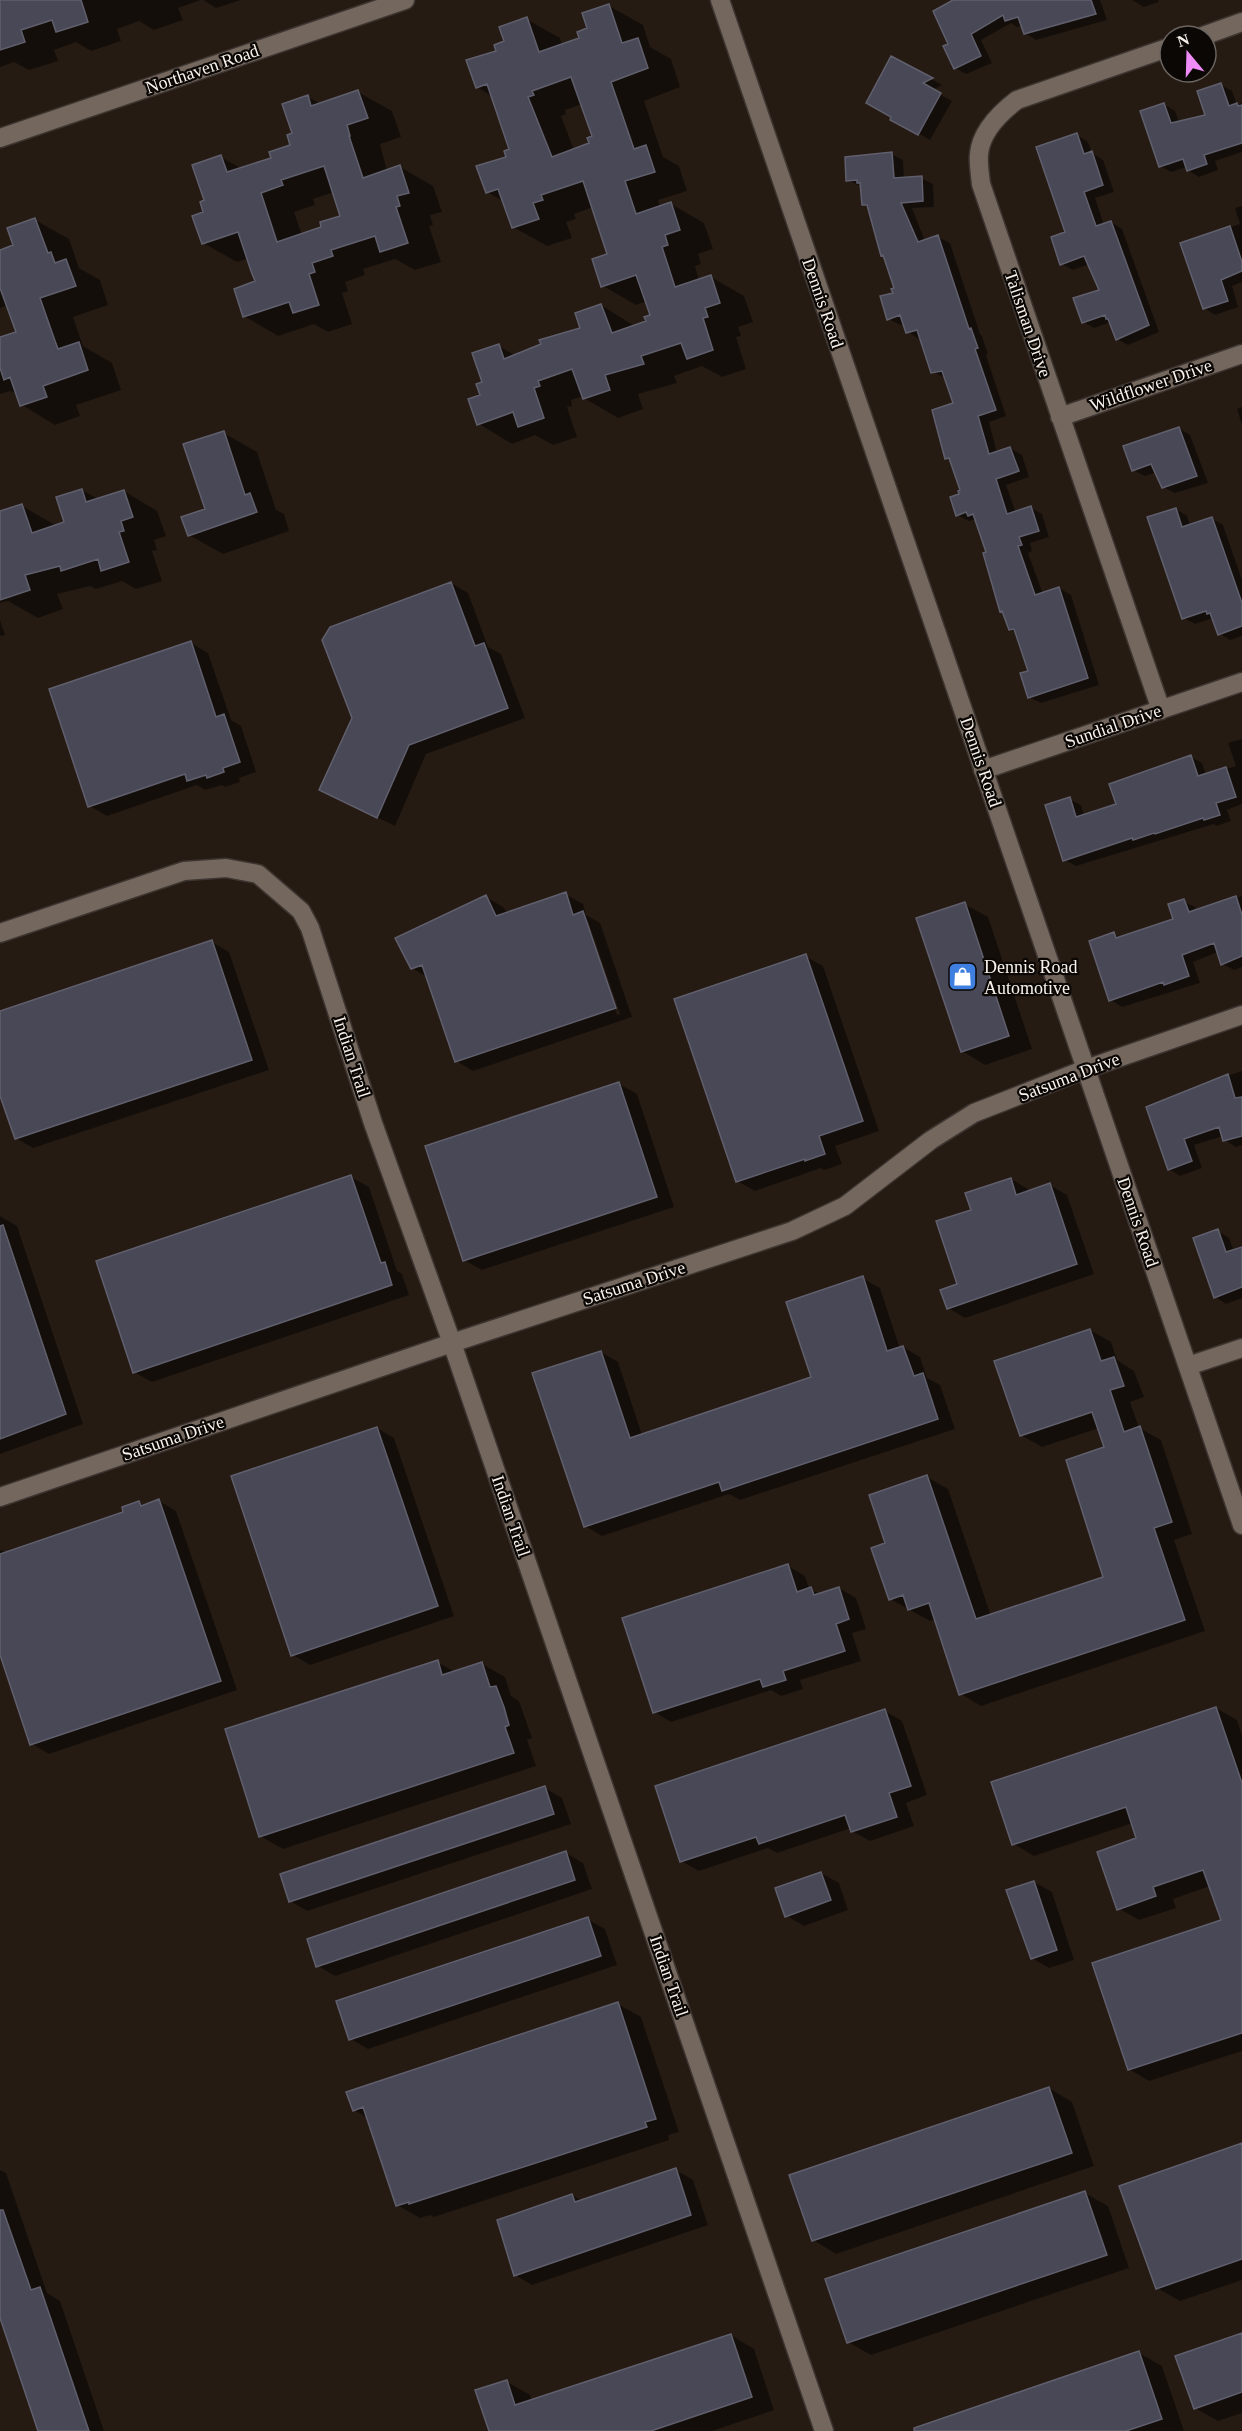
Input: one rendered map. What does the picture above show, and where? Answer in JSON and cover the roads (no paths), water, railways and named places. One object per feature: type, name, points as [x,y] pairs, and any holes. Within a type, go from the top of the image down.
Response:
[{"type":"street","name":"Northaven Road","points":[[0,138],[405,0]]},
{"type":"street","name":"Dennis Road","points":[[720,0],[1242,1525]]},
{"type":"street","points":[[1218,31],[1242,22]]},
{"type":"street","name":"Talisman Drive","points":[[1158,51],[1017,100],[1000,112],[986,134],[978,153],[981,184],[1161,710]]},
{"type":"street","name":"Wildflower Drive","points":[[1060,417],[1242,354]]},
{"type":"street","name":"Sundial Drive","points":[[983,770],[1242,682]]},
{"type":"street","name":"Indian Trail","points":[[0,933],[184,871],[226,868],[258,874],[301,911],[310,928],[373,1123],[452,1343],[824,2431]]},
{"type":"street","name":"Satsuma Drive","points":[[0,1497],[452,1343],[792,1231],[845,1206],[931,1140],[974,1113],[1086,1069],[1242,1016]]},
{"type":"street","points":[[1188,1366],[1242,1348]]},
{"type":"place","name":"Dennis Road Automotive","points":[[963,977]]}]
